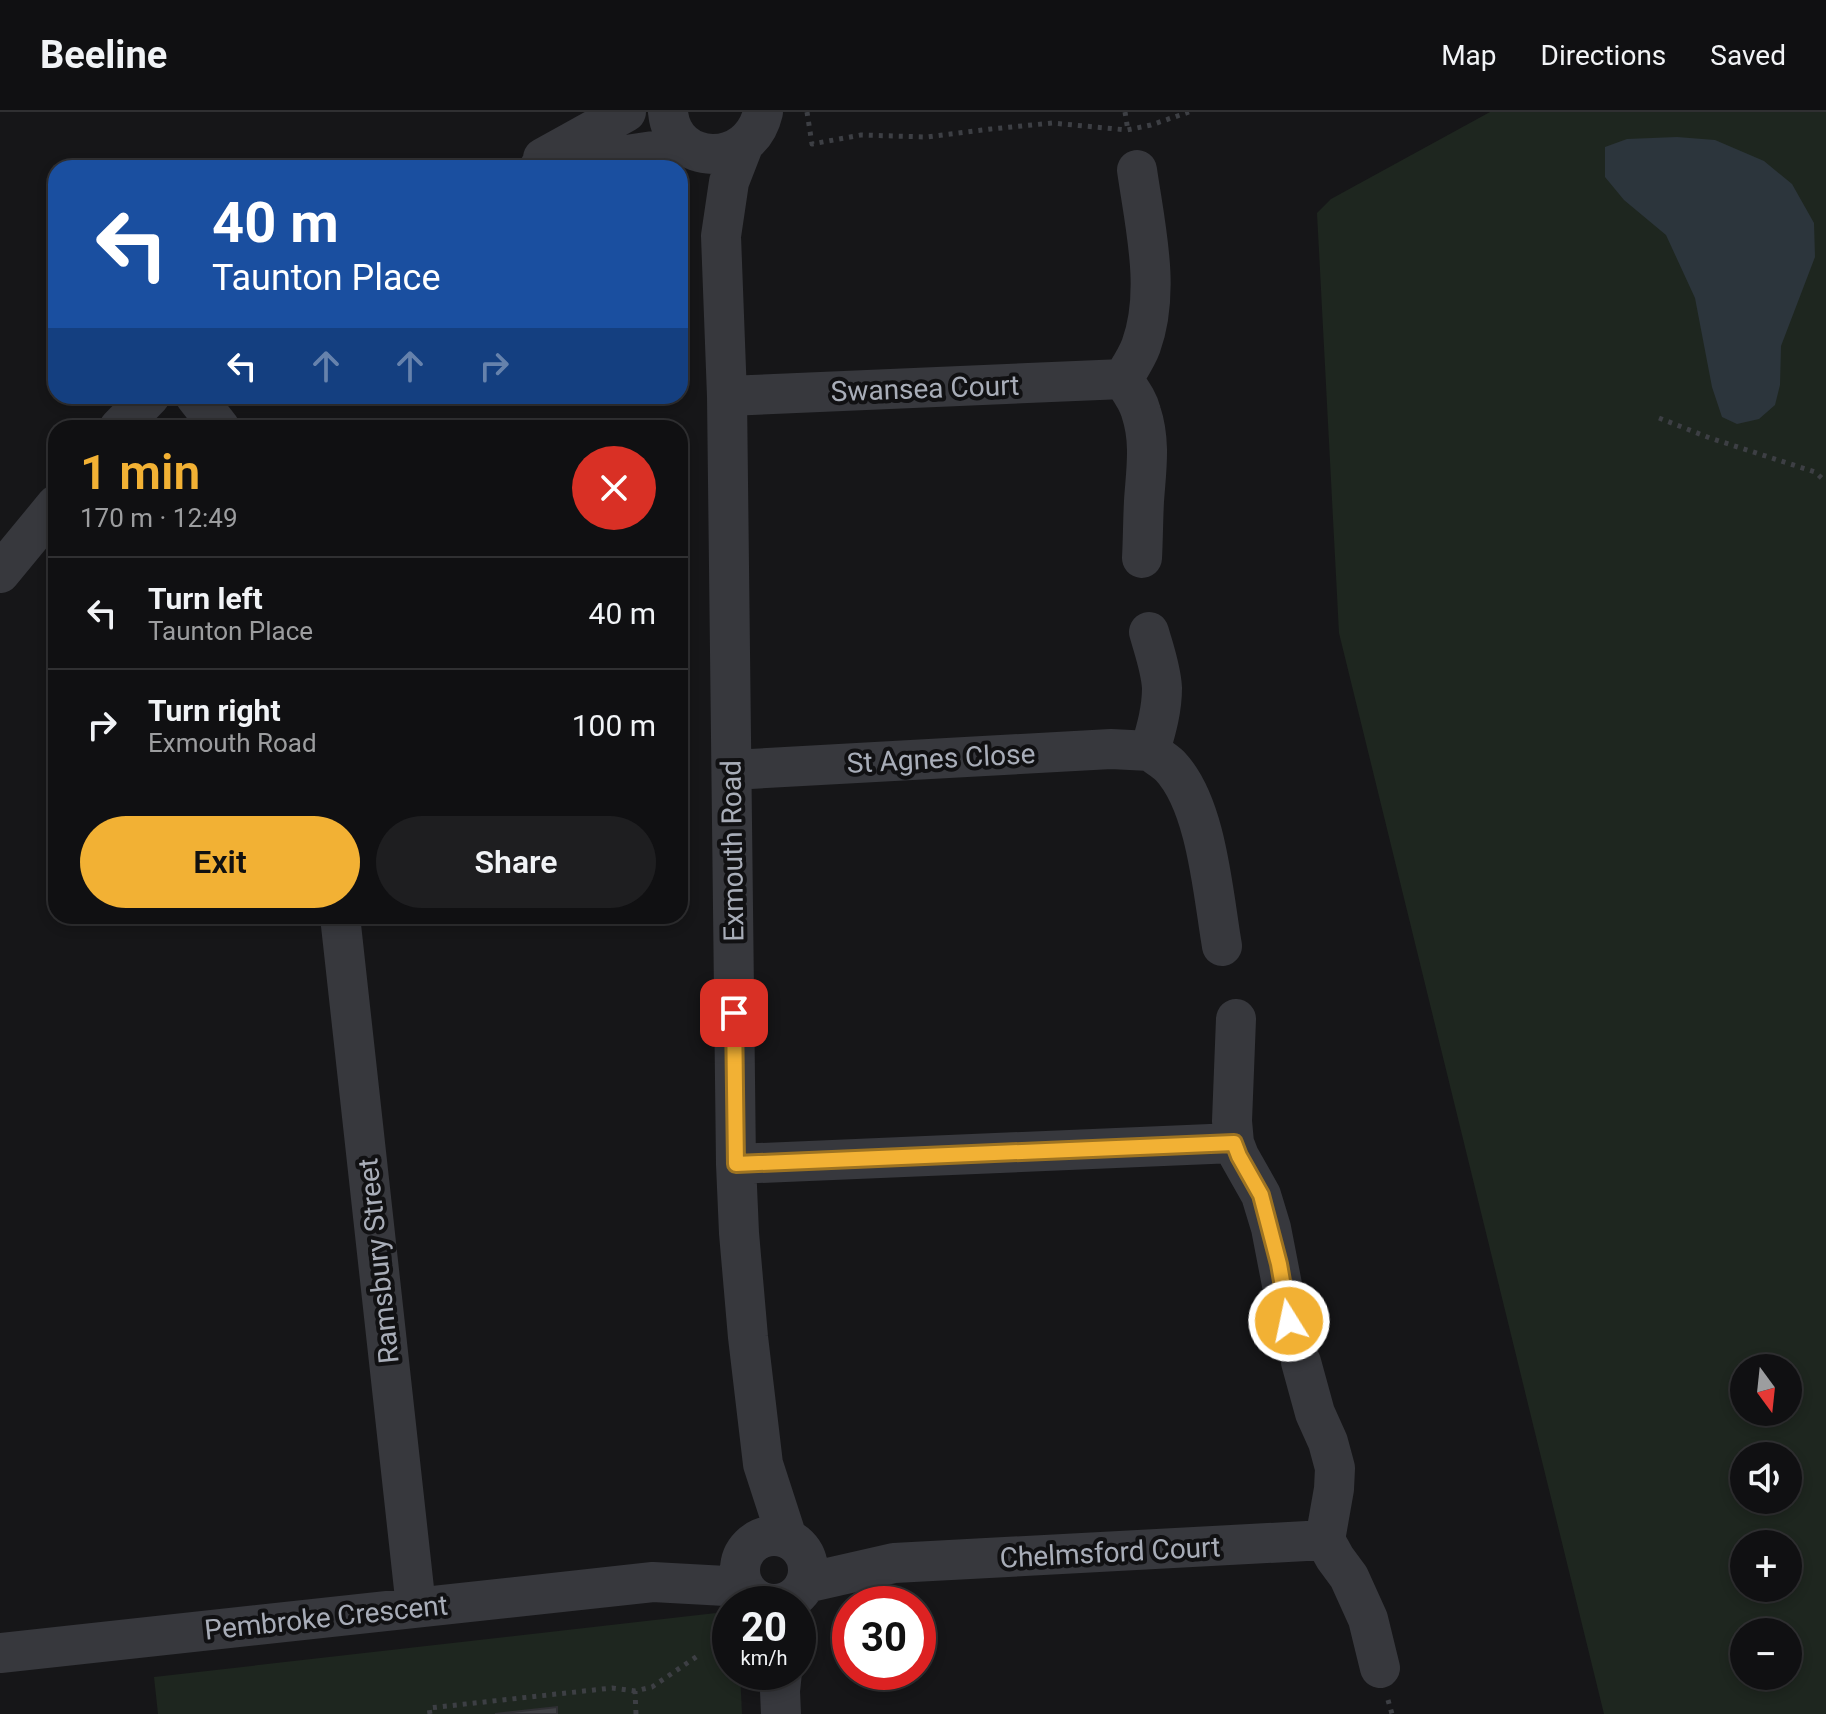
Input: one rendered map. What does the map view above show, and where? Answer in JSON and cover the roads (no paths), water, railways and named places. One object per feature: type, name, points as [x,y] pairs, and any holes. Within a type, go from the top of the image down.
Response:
[{"type":"street","points":[[540,160],[626,112]]},
{"type":"street","points":[[575,160],[684,136],[713,155],[728,153],[764,125]]},
{"type":"street","name":"Exmouth Road","points":[[764,125],[729,182],[721,236],[727,396],[736,1164],[747,1323],[774,1576]]},
{"type":"street","name":"Exmouth Road","points":[[684,136],[721,236]]},
{"type":"street","points":[[1137,170],[1150,264],[1150,306],[1141,347],[1123,379],[1142,413],[1147,442],[1142,558]]},
{"type":"street","name":"Swansea Court","points":[[727,396],[1123,379]]},
{"type":"street","points":[[127,420],[142,404]]},
{"type":"street","points":[[201,404],[214,420]]},
{"type":"street","points":[[0,573],[48,515]]},
{"type":"street","points":[[1149,632],[1162,689],[1159,718],[1150,751],[1169,766],[1193,805],[1203,837],[1222,946]]},
{"type":"street","name":"St Agnes Close","points":[[732,770],[1111,749],[1150,751]]},
{"type":"street","name":"Ramsbury Street","points":[[341,924],[416,1607]]},
{"type":"street","points":[[1236,1019],[1234,1143],[1261,1195],[1289,1321]]},
{"type":"street","points":[[736,1164],[1234,1143]]},
{"type":"street","points":[[1301,1362],[1335,1468],[1325,1540],[1349,1577],[1368,1619],[1380,1668]]},
{"type":"street","name":"Chelmsford Court","points":[[774,1576],[894,1563],[1325,1540]]},
{"type":"street","name":"Pembroke Crescent","points":[[0,1653],[653,1582],[774,1576]]}]
